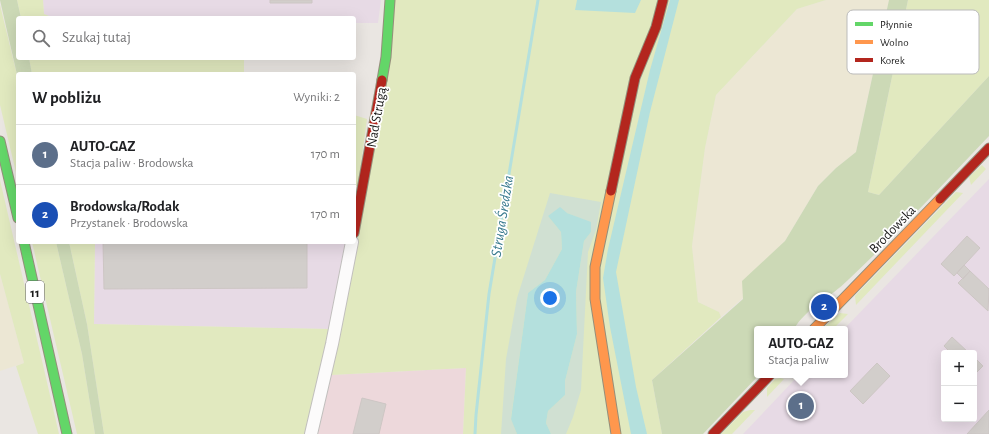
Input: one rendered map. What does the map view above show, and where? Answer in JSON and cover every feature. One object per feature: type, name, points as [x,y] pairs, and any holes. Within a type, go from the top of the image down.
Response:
[{"type":"main road","name":"Nad Strugą","points":[[356,222],[386,57],[390,0]]},
{"type":"main road","points":[[616,434],[596,299],[595,267],[635,78],[656,27],[663,0]]},
{"type":"main road","points":[[0,141],[16,209]]},
{"type":"main road","name":"Brodowska","points":[[817,326],[989,148]]},
{"type":"main road","name":"11","points":[[24,244],[67,434]]},
{"type":"main road","points":[[713,434],[767,378]]},
{"type":"street","points":[[311,434],[332,344],[352,244]]},
{"type":"shaded area","points":[[43,0],[381,0],[378,23],[356,23],[356,16],[49,16],[44,14]]},
{"type":"shaded area","points":[[826,0],[889,0],[887,10],[847,10],[847,74],[873,74],[856,152],[836,168],[818,186],[785,241],[765,261],[743,298],[721,317],[719,312],[698,302],[692,246],[705,148],[716,95],[797,9]]},
{"type":"shaded area","points":[[989,179],[989,434],[743,434],[796,378],[848,378],[847,326]]},
{"type":"shaded area","points":[[95,244],[348,244],[331,329],[94,324]]},
{"type":"shaded area","points":[[0,274],[24,363],[0,371]]},
{"type":"shaded area","points":[[466,368],[463,434],[318,434],[331,375]]},
{"type":"green space","points":[[0,0],[17,0],[21,16],[16,16],[16,60],[29,60],[32,72],[16,72]]},
{"type":"green space","points":[[17,0],[43,0],[44,14],[49,16],[21,16]]},
{"type":"green space","points":[[395,0],[659,0],[599,239],[612,434],[463,434],[466,368],[331,375],[365,202]]},
{"type":"green space","points":[[665,0],[826,0],[797,9],[716,95],[705,148],[692,246],[698,302],[719,312],[721,317],[652,380],[662,434],[619,434],[598,279],[630,114]]},
{"type":"green space","points":[[889,0],[908,0],[906,10],[887,10]]},
{"type":"green space","points":[[908,0],[989,0],[989,76],[879,195],[868,192],[893,74],[979,74],[979,10],[906,10]]},
{"type":"green space","points":[[0,5],[16,72],[16,173],[0,105]]},
{"type":"green space","points":[[29,60],[244,60],[244,72],[32,72]]},
{"type":"green space","points":[[873,74],[893,74],[868,192],[879,195],[989,76],[989,136],[866,263],[841,286],[805,315],[796,326],[754,326],[754,378],[756,378],[703,434],[662,434],[652,380],[743,299],[742,281],[785,241],[818,186],[836,168],[856,152]]},
{"type":"green space","points":[[356,116],[367,119],[358,186],[356,186]]},
{"type":"green space","points":[[982,165],[986,169],[971,185],[969,177]]},
{"type":"green space","points":[[0,180],[59,434],[38,434],[16,366],[24,363],[0,274]]},
{"type":"green space","points":[[956,192],[963,193],[856,305],[855,296]]},
{"type":"green space","points":[[550,193],[601,202],[596,230],[588,252],[581,390],[566,434],[551,434],[546,423],[548,411],[565,395],[565,381],[577,334],[576,292],[584,241],[591,232],[591,223],[567,213],[548,216],[561,232],[562,249],[545,280],[528,293],[511,418],[517,434],[501,434],[506,359],[517,298]]},
{"type":"green space","points":[[32,244],[56,244],[82,354],[95,434],[77,434]]},
{"type":"green space","points":[[56,244],[69,244],[87,324],[104,434],[95,434],[82,354]]},
{"type":"green space","points":[[69,244],[95,244],[94,324],[331,329],[306,434],[104,434],[87,324]]},
{"type":"green space","points":[[840,313],[848,314],[836,326],[825,326]]},
{"type":"green space","points":[[775,379],[784,379],[767,397],[767,388]]},
{"type":"green space","points":[[755,410],[732,434],[721,434],[743,412]]},
{"type":"water","points":[[577,0],[641,0],[635,13],[575,10]]},
{"type":"water","points":[[670,0],[679,0],[650,112],[616,272],[636,387],[647,434],[631,434],[610,327],[603,278],[608,249],[650,70]]},
{"type":"water","points":[[560,207],[567,213],[591,222],[591,232],[584,241],[576,292],[577,334],[565,381],[565,395],[548,411],[546,423],[551,434],[517,434],[511,419],[528,293],[545,280],[562,249],[561,232],[548,216]]},
{"type":"building","points":[[270,0],[312,0],[312,3],[270,3]]},
{"type":"building","points":[[967,236],[980,248],[954,276],[941,264]]},
{"type":"building","points":[[103,244],[307,244],[307,288],[104,289]]},
{"type":"building","points":[[964,265],[970,271],[963,279],[957,273]]},
{"type":"building","points":[[970,271],[989,289],[988,311],[958,283]]},
{"type":"building","points":[[952,337],[966,350],[948,350],[944,346]]},
{"type":"building","points":[[977,360],[983,366],[977,372]]},
{"type":"building","points":[[877,363],[890,376],[863,404],[850,391]]},
{"type":"building","points":[[362,398],[386,404],[379,434],[353,434]]},
{"type":"building","points":[[989,410],[989,434],[967,434]]},
{"type":"waterway","name":"Struga Średzka","points":[[475,434],[489,294],[538,0]]},
{"type":"traffic: fast","points":[[382,80],[386,57],[390,0]]},
{"type":"traffic: fast","points":[[0,141],[16,209]]},
{"type":"traffic: fast","points":[[24,244],[67,434]]},
{"type":"traffic: slow","points":[[611,191],[595,267],[595,299],[616,434]]},
{"type":"traffic: slow","points":[[817,326],[940,199]]},
{"type":"traffic: jam","points":[[611,191],[635,78],[656,27],[663,0]]},
{"type":"traffic: jam","points":[[356,222],[382,80]]},
{"type":"traffic: jam","points":[[940,199],[989,148]]},
{"type":"traffic: jam","points":[[713,434],[767,378]]},
{"type":"place","name":"Brodowska/Rodak","points":[[824,307]]},
{"type":"place","name":"AUTO-GAZ","points":[[801,406]]}]
